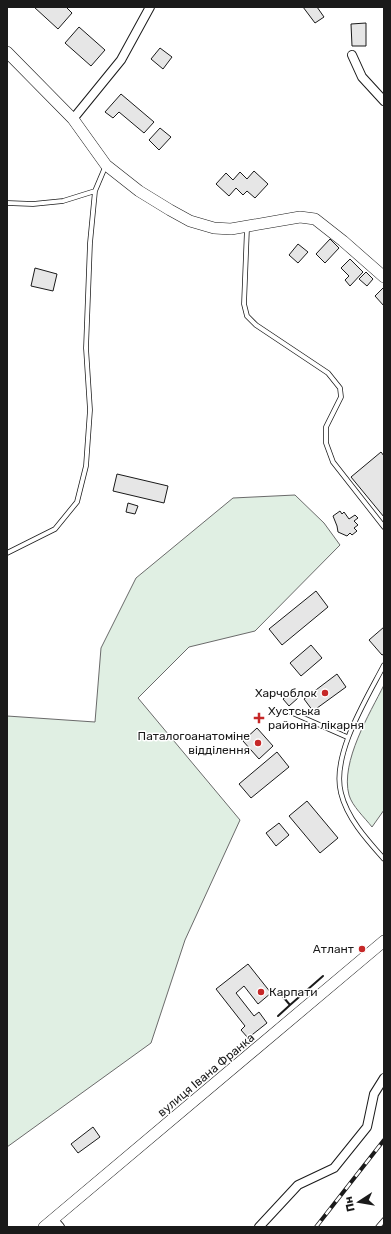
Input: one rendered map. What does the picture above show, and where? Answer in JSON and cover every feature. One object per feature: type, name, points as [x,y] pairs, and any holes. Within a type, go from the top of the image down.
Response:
[{"type":"street","points":[[73,119],[121,60],[150,7]]},
{"type":"street","points":[[7,52],[73,119],[106,165],[139,191],[190,221],[214,228],[231,229],[300,217],[315,219],[343,240],[384,277]]},
{"type":"street","points":[[352,55],[362,77],[384,101]]},
{"type":"street","name":"вулиця Івана Франка","points":[[44,1227],[56,1223],[384,941]]},
{"type":"street","points":[[259,1227],[298,1185],[334,1168],[367,1127],[374,1094],[384,1078]]},
{"type":"lane","points":[[7,553],[55,529],[77,502],[86,466],[90,410],[86,348],[90,243],[95,191],[106,165]]},
{"type":"lane","points":[[7,203],[33,204],[63,201],[95,191]]},
{"type":"lane","points":[[247,226],[244,304],[246,316],[256,325],[328,373],[340,388],[341,397],[326,427],[326,443],[333,462],[384,527]]},
{"type":"lane","points":[[384,665],[347,737],[340,767],[340,792],[350,814],[366,838],[384,859]]},
{"type":"lane","points":[[288,711],[347,737]]},
{"type":"lane","points":[[378,1227],[384,1220]]},
{"type":"green space","points":[[295,495],[324,523],[340,545],[255,631],[189,647],[138,698],[240,820],[185,940],[151,1043],[7,1147],[7,716],[95,722],[101,648],[136,578],[233,498]]},
{"type":"green space","points":[[384,685],[384,810],[372,827],[356,808],[351,799],[347,782],[352,753],[364,723]]},
{"type":"building","points":[[34,7],[66,7],[72,13],[58,29]]},
{"type":"building","points":[[303,7],[317,7],[324,17],[315,23]]},
{"type":"building","points":[[366,23],[366,46],[352,46],[351,24]]},
{"type":"building","points":[[79,27],[105,50],[91,66],[65,43]]},
{"type":"building","points":[[160,48],[172,57],[163,69],[151,59]]},
{"type":"building","points":[[121,94],[154,122],[144,133],[119,112],[113,118],[105,112]]},
{"type":"building","points":[[160,128],[171,137],[159,150],[149,140]]},
{"type":"building","points":[[254,171],[268,184],[255,198],[247,191],[243,195],[236,188],[229,196],[216,184],[226,173],[233,180],[240,172],[247,179]]},
{"type":"building","points":[[330,239],[339,248],[325,263],[316,254]]},
{"type":"building","points":[[298,244],[308,252],[298,263],[289,255]]},
{"type":"building","points":[[350,259],[363,272],[350,286],[345,280],[349,276],[341,268]]},
{"type":"building","points":[[35,268],[57,274],[53,291],[31,286]]},
{"type":"building","points":[[366,272],[373,279],[367,286],[359,279]]},
{"type":"building","points":[[384,287],[384,306],[375,296]]},
{"type":"building","points":[[381,452],[384,456],[384,517],[351,477]]},
{"type":"building","points":[[117,474],[168,486],[164,503],[113,491]]},
{"type":"building","points":[[128,503],[138,506],[135,514],[126,512]]},
{"type":"building","points":[[340,511],[342,514],[344,512],[349,519],[355,515],[358,518],[354,521],[358,525],[354,528],[357,531],[352,535],[350,533],[347,536],[338,532],[333,516]]},
{"type":"building","points":[[316,591],[328,607],[282,645],[269,629]]},
{"type":"building","points":[[384,627],[384,654],[382,655],[369,640]]},
{"type":"building","points":[[311,645],[322,658],[301,676],[290,663]]},
{"type":"building","name":"Харчоблок","points":[[337,674],[346,687],[313,711],[304,699]]},
{"type":"building","points":[[292,692],[298,698],[289,706],[283,699]]},
{"type":"building","name":"Паталогоанатоміне відділення","points":[[257,728],[273,746],[259,759],[243,741]]},
{"type":"building","points":[[277,752],[289,767],[251,798],[239,784]]},
{"type":"building","points":[[307,801],[338,838],[320,853],[289,816]]},
{"type":"building","points":[[279,823],[289,835],[276,846],[266,833]]},
{"type":"building","points":[[248,964],[271,993],[258,1004],[244,986],[236,993],[254,1016],[259,1012],[267,1023],[248,1038],[241,1030],[245,1026],[216,989]]},
{"type":"building","points":[[93,1127],[100,1137],[78,1153],[71,1144]]},
{"type":"railway","points":[[316,1227],[384,1140]]},
{"type":"wall","points":[[290,1005],[323,976]]},
{"type":"wall","points":[[278,991],[290,1005],[278,1016]]},
{"type":"place","name":"Харчоблок","points":[[325,693]]},
{"type":"place","name":"Хустська районна лікарня","points":[[259,718]]},
{"type":"place","name":"Паталогоанатоміне відділення","points":[[258,743]]},
{"type":"place","name":"Атлант","points":[[362,949]]},
{"type":"place","name":"Карпати","points":[[261,992]]}]
